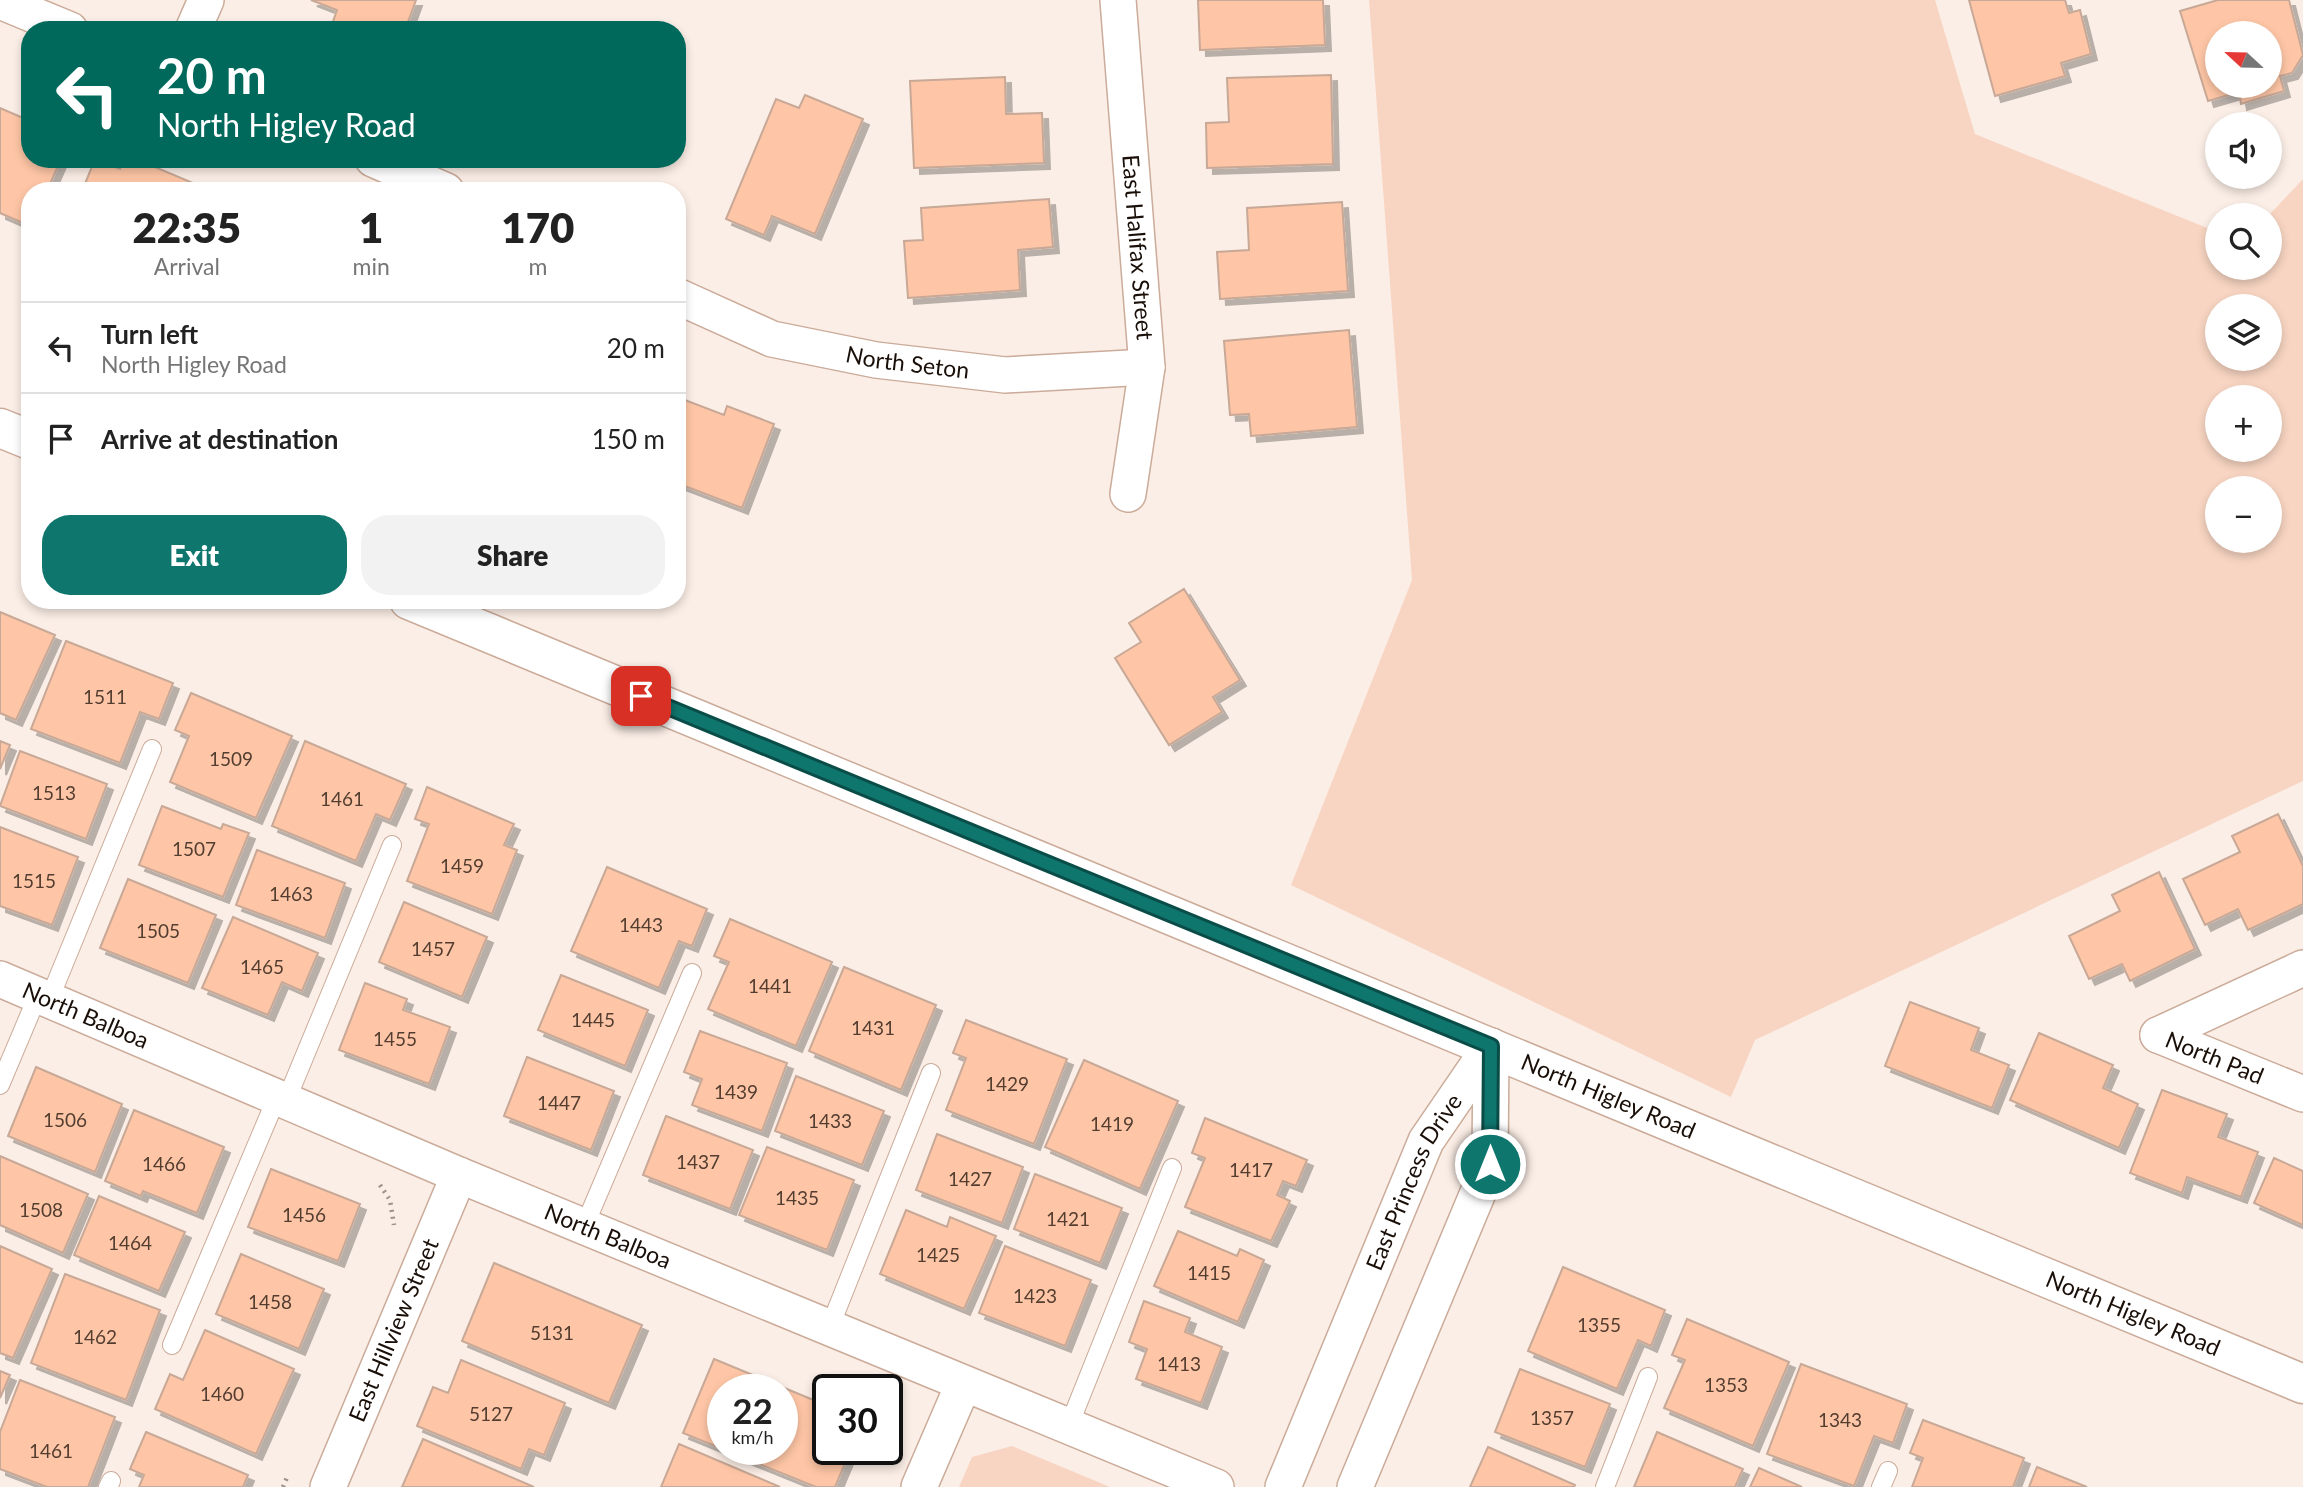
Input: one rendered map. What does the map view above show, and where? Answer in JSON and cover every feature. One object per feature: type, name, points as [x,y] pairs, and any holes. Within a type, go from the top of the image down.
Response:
[{"type":"main road","points":[[0,428],[21,436]]},
{"type":"main road","name":"North Higley Road","points":[[431,609],[2303,1384]]},
{"type":"street","points":[[197,21],[206,0]]},
{"type":"street","name":"East Halifax Street","points":[[1118,0],[1147,367],[1128,494]]},
{"type":"street","points":[[0,1],[48,21]]},
{"type":"street","points":[[394,168],[425,182]]},
{"type":"street","name":"North Seton","points":[[686,300],[772,339],[876,360],[1005,375],[1147,367]]},
{"type":"street","name":"North Pad","points":[[2303,968],[2158,1035],[2303,1094]]},
{"type":"street","name":"North Balboa","points":[[0,979],[459,1175],[963,1385],[1216,1487]]},
{"type":"street","name":"East Princess Drive","points":[[1283,1487],[1426,1142],[1491,1046]]},
{"type":"street","name":"East Princess Drive","points":[[1355,1487],[1490,1164],[1491,1046]]},
{"type":"street","name":"East Hillview Street","points":[[328,1487],[459,1175]]},
{"type":"street","points":[[919,1487],[963,1385]]},
{"type":"lane","points":[[0,1085],[44,998],[152,749]]},
{"type":"lane","points":[[172,1345],[392,845]]},
{"type":"lane","points":[[584,1227],[692,973]]},
{"type":"lane","points":[[829,1329],[931,1073]]},
{"type":"lane","points":[[1068,1428],[1172,1168]]},
{"type":"lane","points":[[1605,1487],[1648,1377]]},
{"type":"shaded area","points":[[1369,0],[1935,0],[1975,134],[2205,227],[2205,280],[2282,280],[2280,203],[2303,179],[2303,781],[1755,1040],[1731,1097],[1291,885],[1412,580]]},
{"type":"shaded area","points":[[1012,1446],[1110,1487],[959,1487],[972,1457]]},
{"type":"building","points":[[311,0],[416,0],[408,21],[333,21],[337,10]]},
{"type":"building","points":[[1198,0],[1323,0],[1325,45],[1200,50]]},
{"type":"building","points":[[1969,0],[2065,0],[2069,13],[2080,10],[2091,54],[2061,63],[2065,76],[1995,96]]},
{"type":"building","points":[[2218,0],[2289,0],[2303,55],[2292,73],[2282,76],[2282,21],[2205,21],[2205,91],[2180,11]]},
{"type":"building","points":[[1331,75],[1333,164],[1207,168],[1206,123],[1229,122],[1227,78]]},
{"type":"building","points":[[1005,77],[1006,114],[1042,113],[1044,163],[914,168],[910,81]]},
{"type":"building","points":[[805,95],[863,119],[815,234],[772,216],[764,235],[726,219],[776,99],[799,108]]},
{"type":"building","points":[[2240,98],[2261,98],[2241,104]]},
{"type":"building","points":[[0,108],[21,117],[21,168],[57,168],[51,182],[21,182],[21,222],[0,213]]},
{"type":"building","points":[[91,168],[157,168],[191,182],[86,182]]},
{"type":"building","points":[[1049,199],[1053,247],[1018,250],[1020,290],[908,298],[904,241],[923,240],[921,208]]},
{"type":"building","points":[[1342,202],[1348,291],[1220,299],[1217,252],[1249,250],[1247,208]]},
{"type":"building","points":[[1349,330],[1357,427],[1251,436],[1249,414],[1230,415],[1224,341]]},
{"type":"building","points":[[686,400],[724,415],[727,406],[774,424],[742,508],[686,486]]},
{"type":"building","points":[[1184,589],[1240,680],[1213,697],[1222,712],[1169,745],[1115,658],[1141,642],[1129,623]]},
{"type":"building","points":[[0,612],[55,635],[16,720],[0,713]]},
{"type":"building","points":[[66,641],[173,683],[159,719],[140,712],[120,763],[31,729]]},
{"type":"building","points":[[191,693],[292,736],[256,818],[170,782],[189,736],[175,730]]},
{"type":"building","points":[[0,741],[10,745],[0,769]]},
{"type":"building","points":[[305,741],[406,784],[390,820],[376,814],[356,861],[272,826]]},
{"type":"building","points":[[20,751],[107,784],[86,839],[0,806]]},
{"type":"building","points":[[427,787],[514,824],[504,845],[517,850],[492,914],[407,881],[429,824],[415,819]]},
{"type":"building","points":[[162,806],[221,829],[223,824],[249,833],[223,897],[139,865]]},
{"type":"building","points":[[2278,814],[2303,866],[2303,904],[2248,930],[2238,909],[2205,925],[2183,879],[2240,852],[2232,836]]},
{"type":"building","points":[[0,827],[78,857],[52,925],[0,906]]},
{"type":"building","points":[[257,850],[345,883],[325,938],[236,905]]},
{"type":"building","points":[[607,867],[707,909],[692,946],[679,941],[659,988],[571,951]]},
{"type":"building","points":[[2159,872],[2195,949],[2130,981],[2122,964],[2089,979],[2069,936],[2120,911],[2112,895]]},
{"type":"building","points":[[128,879],[216,915],[188,983],[100,948]]},
{"type":"building","points":[[404,902],[487,937],[462,997],[379,962]]},
{"type":"building","points":[[233,917],[318,953],[302,991],[282,982],[268,1015],[202,988]]},
{"type":"building","points":[[730,919],[832,962],[796,1046],[708,1009],[729,962],[714,956]]},
{"type":"building","points":[[844,967],[936,1005],[901,1090],[809,1051]]},
{"type":"building","points":[[561,975],[648,1010],[625,1066],[538,1030]]},
{"type":"building","points":[[365,983],[407,999],[403,1010],[450,1027],[429,1084],[339,1050]]},
{"type":"building","points":[[1910,1002],[1979,1028],[1971,1050],[2009,1065],[1992,1108],[1885,1066]]},
{"type":"building","points":[[966,1020],[1067,1059],[1034,1144],[946,1110],[966,1058],[953,1053]]},
{"type":"building","points":[[700,1031],[787,1063],[762,1131],[692,1105],[702,1079],[684,1072]]},
{"type":"building","points":[[2039,1033],[2113,1065],[2103,1088],[2138,1104],[2119,1148],[2010,1100]]},
{"type":"building","points":[[527,1057],[614,1091],[591,1150],[504,1116]]},
{"type":"building","points":[[1084,1060],[1178,1101],[1140,1189],[1045,1147]]},
{"type":"building","points":[[36,1067],[122,1104],[95,1172],[8,1136]]},
{"type":"building","points":[[796,1076],[884,1111],[862,1165],[775,1131]]},
{"type":"building","points":[[2162,1090],[2227,1114],[2218,1137],[2258,1152],[2241,1197],[2187,1177],[2182,1193],[2130,1173]]},
{"type":"building","points":[[134,1110],[224,1147],[197,1213],[143,1191],[141,1196],[105,1181]]},
{"type":"building","points":[[666,1116],[753,1150],[730,1209],[643,1175]]},
{"type":"building","points":[[1205,1118],[1307,1160],[1296,1186],[1283,1181],[1277,1195],[1290,1201],[1271,1241],[1185,1207],[1205,1158],[1192,1153]]},
{"type":"building","points":[[937,1134],[1023,1167],[1002,1223],[916,1190]]},
{"type":"building","points":[[767,1147],[854,1180],[827,1250],[739,1215]]},
{"type":"building","points":[[0,1156],[88,1194],[63,1253],[0,1225]]},
{"type":"building","points":[[2274,1158],[2303,1171],[2303,1225],[2254,1203]]},
{"type":"building","points":[[271,1169],[360,1204],[338,1261],[248,1227]]},
{"type":"building","points":[[1035,1174],[1122,1208],[1100,1263],[1014,1229]]},
{"type":"building","points":[[99,1196],[185,1232],[159,1291],[74,1255]]},
{"type":"building","points":[[906,1210],[947,1227],[950,1217],[996,1236],[964,1309],[880,1274]]},
{"type":"building","points":[[1178,1231],[1237,1256],[1240,1249],[1264,1260],[1238,1322],[1154,1286]]},
{"type":"building","points":[[0,1246],[52,1269],[13,1358],[0,1353]]},
{"type":"building","points":[[1005,1246],[1091,1280],[1065,1346],[979,1313]]},
{"type":"building","points":[[241,1254],[324,1289],[299,1349],[216,1314]]},
{"type":"building","points":[[494,1263],[642,1325],[609,1403],[462,1341]]},
{"type":"building","points":[[1563,1267],[1665,1310],[1651,1346],[1638,1340],[1617,1389],[1528,1351]]},
{"type":"building","points":[[65,1274],[160,1310],[126,1400],[31,1363]]},
{"type":"building","points":[[1144,1301],[1190,1318],[1185,1332],[1222,1347],[1201,1403],[1136,1379],[1147,1349],[1129,1342]]},
{"type":"building","points":[[1687,1319],[1789,1362],[1753,1446],[1664,1408],[1685,1360],[1672,1355]]},
{"type":"building","points":[[205,1330],[294,1369],[256,1454],[155,1409],[170,1374],[183,1380]]},
{"type":"building","points":[[714,1359],[750,1374],[708,1374]]},
{"type":"building","points":[[461,1360],[565,1403],[544,1455],[529,1449],[521,1469],[417,1426],[433,1387],[448,1393]]},
{"type":"building","points":[[1801,1364],[1907,1404],[1893,1443],[1874,1436],[1854,1486],[1767,1454]]},
{"type":"building","points":[[1520,1369],[1610,1404],[1585,1467],[1495,1432]]},
{"type":"building","points":[[0,1371],[10,1375],[0,1398]]},
{"type":"building","points":[[707,1376],[707,1443],[683,1433]]},
{"type":"building","points":[[20,1380],[115,1417],[88,1487],[47,1487],[0,1469],[0,1432]]},
{"type":"building","points":[[798,1394],[812,1399],[812,1465],[844,1465],[835,1487],[816,1487],[762,1465],[798,1465]]},
{"type":"building","points":[[1923,1420],[2024,1458],[2013,1487],[1912,1487],[1923,1458],[1910,1453]]},
{"type":"building","points":[[146,1432],[248,1475],[243,1487],[139,1487],[144,1475],[130,1469]]},
{"type":"building","points":[[1657,1432],[1743,1469],[1735,1487],[1634,1487]]},
{"type":"building","points":[[423,1439],[534,1487],[402,1487]]},
{"type":"building","points":[[679,1444],[707,1456],[707,1465],[728,1465],[780,1487],[661,1487]]},
{"type":"building","points":[[1488,1447],[1575,1485],[1470,1487]]},
{"type":"building","points":[[2037,1467],[2087,1487],[2029,1487]]},
{"type":"building","points":[[1759,1468],[1802,1487],[1750,1487]]},
{"type":"route","points":[[641,696],[1491,1046],[1490,1164]]}]
